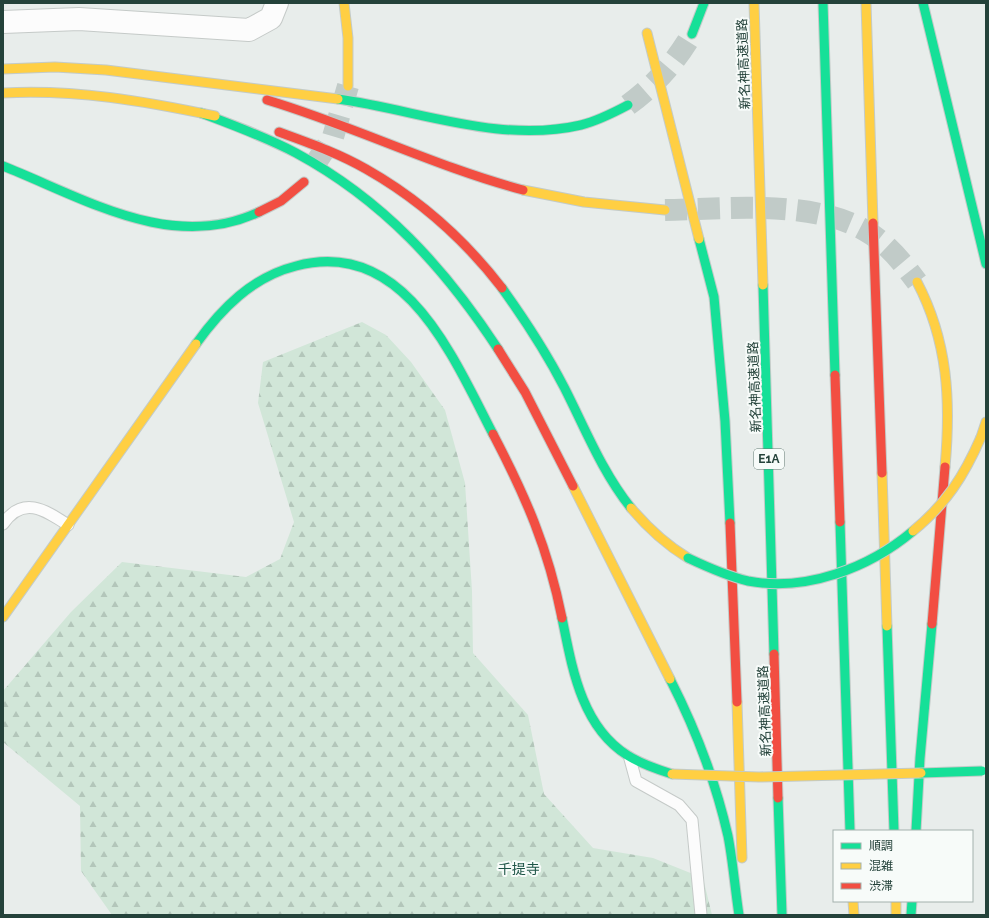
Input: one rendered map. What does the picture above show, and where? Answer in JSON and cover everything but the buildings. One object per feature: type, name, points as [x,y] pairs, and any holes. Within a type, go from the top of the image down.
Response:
[{"type":"main road","points":[[344,3],[348,38],[348,86]]},
{"type":"main road","points":[[692,34],[704,3]]},
{"type":"main road","name":"新名神高速道路","points":[[754,3],[782,915]]},
{"type":"main road","points":[[823,3],[850,830]]},
{"type":"main road","points":[[866,3],[894,830]]},
{"type":"main road","points":[[923,3],[986,264]]},
{"type":"main road","points":[[647,33],[714,298],[725,421],[731,539],[743,915]]},
{"type":"main road","points":[[3,69],[55,66],[100,69],[332,98],[372,104],[482,127],[519,130],[551,130],[581,125],[607,116],[628,105]]},
{"type":"main road","points":[[214,84],[348,127],[461,171],[502,185],[542,196],[584,204],[626,209],[665,210]]},
{"type":"main road","points":[[3,94],[23,92],[68,92],[118,96],[201,113],[281,132],[318,145],[351,160],[386,180],[447,227],[503,286],[528,324],[620,492],[641,520],[664,543],[688,558],[722,574],[756,582],[792,583],[828,577],[866,563],[897,544],[925,521],[947,496],[966,470],[986,422]]},
{"type":"main road","points":[[201,113],[260,136],[296,153],[326,170],[366,199],[403,230],[439,266],[467,301],[497,345],[525,392],[671,679],[696,737],[717,796],[728,838],[739,915]]},
{"type":"main road","points":[[3,166],[31,176],[118,213],[151,224],[183,228],[214,228],[247,219],[279,203],[304,182]]},
{"type":"main road","points":[[3,617],[203,334],[228,306],[254,284],[282,270],[308,262],[331,261],[355,264],[380,276],[407,296],[426,316],[442,340],[479,405],[524,494],[548,558],[575,674],[585,701],[594,722],[612,744],[630,759],[672,774],[760,777],[984,770]]},
{"type":"main road","points":[[916,830],[920,758],[946,461],[947,414],[945,356],[939,328],[929,302],[917,282]]},
{"type":"main road","points":[[853,902],[854,915]]},
{"type":"main road","points":[[896,902],[896,915]]},
{"type":"main road","points":[[911,915],[912,902]]},
{"type":"street","points":[[3,22],[79,19],[249,30],[271,18],[276,3]]},
{"type":"lane","points":[[3,524],[9,516],[22,508],[33,507],[46,510],[68,525]]},
{"type":"lane","points":[[630,759],[636,781],[679,805],[692,820],[701,915]]},
{"type":"green space","points":[[362,322],[386,335],[411,362],[445,410],[465,483],[472,591],[473,653],[528,715],[544,794],[593,848],[653,858],[703,878],[712,915],[112,915],[81,871],[80,806],[3,742],[3,691],[71,612],[122,562],[246,577],[280,559],[294,522],[258,403],[263,362]]},
{"type":"tunnel","points":[[628,105],[647,90],[664,73],[679,55],[692,34]]},
{"type":"tunnel","points":[[315,164],[333,137],[348,86]]},
{"type":"tunnel","points":[[665,210],[768,208],[820,214],[844,221],[874,236],[888,247],[917,282]]},
{"type":"traffic: fast","points":[[692,34],[704,3]]},
{"type":"traffic: fast","points":[[823,3],[835,375]]},
{"type":"traffic: fast","points":[[923,3],[986,264]]},
{"type":"traffic: fast","points":[[338,99],[459,123],[490,128],[520,130],[551,130],[581,125],[611,114],[628,105]]},
{"type":"traffic: fast","points":[[201,113],[285,147],[357,192],[384,214],[433,263],[456,290],[498,349]]},
{"type":"traffic: fast","points":[[3,166],[97,205],[129,216],[161,224],[194,227],[226,223],[259,212]]},
{"type":"traffic: fast","points":[[699,239],[714,297],[725,421],[730,523]]},
{"type":"traffic: fast","points":[[196,344],[216,319],[239,296],[265,278],[280,271],[296,266],[334,262],[367,269],[395,286],[420,310],[442,339],[461,371],[493,434]]},
{"type":"traffic: fast","points":[[763,285],[774,654]]},
{"type":"traffic: fast","points":[[502,288],[550,361],[611,480],[631,508]]},
{"type":"traffic: fast","points":[[840,522],[850,830]]},
{"type":"traffic: fast","points":[[688,558],[725,574],[748,581],[770,584],[792,583],[814,580],[857,566],[877,556],[913,531]]},
{"type":"traffic: fast","points":[[562,618],[570,656],[581,694],[589,712],[599,728],[611,743],[627,755],[643,764],[672,774]]},
{"type":"traffic: fast","points":[[916,830],[920,758],[932,624]]},
{"type":"traffic: fast","points":[[887,626],[894,830]]},
{"type":"traffic: fast","points":[[670,679],[704,756],[723,816],[728,836],[739,915]]},
{"type":"traffic: fast","points":[[921,773],[982,771]]},
{"type":"traffic: fast","points":[[778,798],[782,915]]},
{"type":"traffic: fast","points":[[911,915],[912,902]]},
{"type":"traffic: slow","points":[[344,3],[348,38],[348,86]]},
{"type":"traffic: slow","points":[[754,3],[763,285]]},
{"type":"traffic: slow","points":[[866,3],[873,223]]},
{"type":"traffic: slow","points":[[647,33],[699,239]]},
{"type":"traffic: slow","points":[[3,69],[55,67],[106,70],[338,99]]},
{"type":"traffic: slow","points":[[3,93],[57,93],[109,97],[215,116]]},
{"type":"traffic: slow","points":[[523,190],[584,202],[665,210]]},
{"type":"traffic: slow","points":[[917,282],[935,327],[945,372],[948,419],[945,467]]},
{"type":"traffic: slow","points":[[3,617],[196,344]]},
{"type":"traffic: slow","points":[[981,437],[986,422]]},
{"type":"traffic: slow","points":[[913,531],[945,500],[961,477],[981,437]]},
{"type":"traffic: slow","points":[[882,473],[887,626]]},
{"type":"traffic: slow","points":[[573,486],[670,679]]},
{"type":"traffic: slow","points":[[631,508],[657,535],[688,558]]},
{"type":"traffic: slow","points":[[737,702],[742,858]]},
{"type":"traffic: slow","points":[[672,774],[759,777],[921,773]]},
{"type":"traffic: slow","points":[[853,902],[854,915]]},
{"type":"traffic: slow","points":[[896,902],[896,915]]},
{"type":"traffic: jam","points":[[267,100],[299,110],[459,170],[523,190]]},
{"type":"traffic: jam","points":[[279,132],[345,158],[386,181],[423,207],[457,237],[473,253],[502,288]]},
{"type":"traffic: jam","points":[[259,212],[281,201],[304,182]]},
{"type":"traffic: jam","points":[[873,223],[882,473]]},
{"type":"traffic: jam","points":[[498,349],[525,392],[573,486]]},
{"type":"traffic: jam","points":[[835,375],[840,522]]},
{"type":"traffic: jam","points":[[493,434],[516,479],[535,523],[550,569],[562,618]]},
{"type":"traffic: jam","points":[[932,624],[945,467]]},
{"type":"traffic: jam","points":[[730,523],[737,702]]},
{"type":"traffic: jam","points":[[774,654],[778,798]]},
{"type":"district","name":"千提寺","points":[[519,869]]}]
